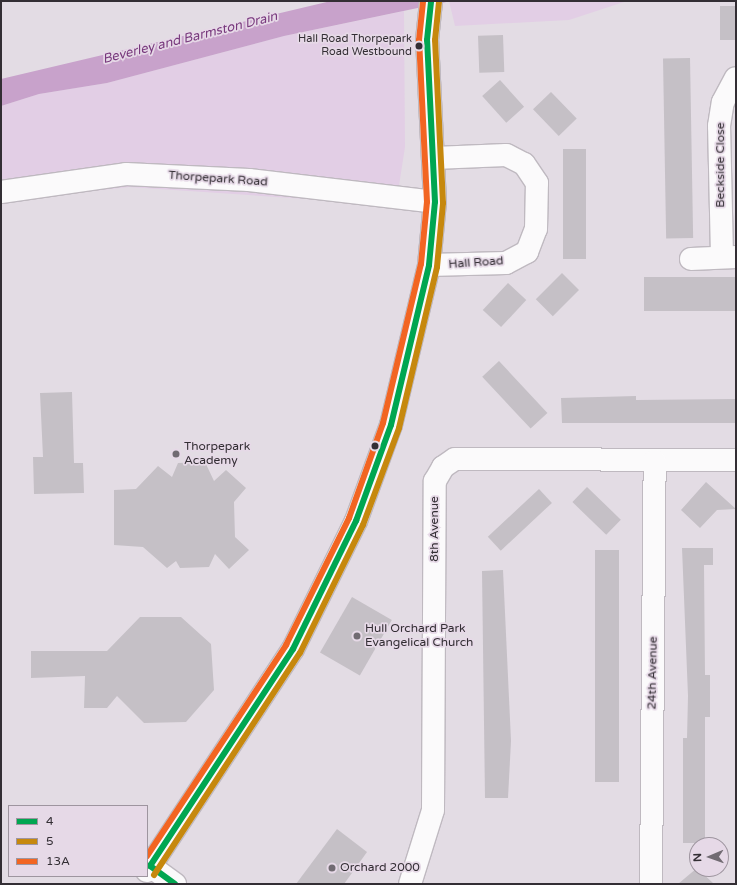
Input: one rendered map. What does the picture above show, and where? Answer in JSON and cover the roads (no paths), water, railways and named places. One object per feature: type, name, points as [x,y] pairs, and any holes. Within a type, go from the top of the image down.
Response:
[{"type":"street","points":[[148,869],[293,649],[356,521],[391,425],[429,265],[435,202],[427,40],[431,7]]},
{"type":"street","name":"Beckside Close","points":[[691,259],[729,257],[719,126],[723,102],[736,78]]},
{"type":"street","name":"Hall Road","points":[[429,265],[506,263],[527,252],[536,229],[537,183],[524,164],[506,155],[434,158]]},
{"type":"street","name":"Thorpepark Road","points":[[1,192],[126,174],[249,180],[435,202]]},
{"type":"street","name":"8th Avenue","points":[[410,884],[433,810],[435,481],[443,467],[455,459],[655,461],[736,460]]},
{"type":"street","name":"24th Avenue","points":[[651,884],[655,461]]},
{"type":"street","points":[[148,875],[175,884]]},
{"type":"water","name":"Beverley and Barmston Drain","points":[[331,1],[451,1],[284,36],[107,83],[39,94],[1,106],[1,79]]},
{"type":"place","name":"Hall Road Thorpepark Road Westbound","points":[[419,46]]},
{"type":"place","name":"Thorpepark Academy","points":[[176,454]]},
{"type":"place","name":"Hull Orchard Park Evangelical Church","points":[[357,636]]},
{"type":"place","name":"Orchard 2000","points":[[332,868]]}]
